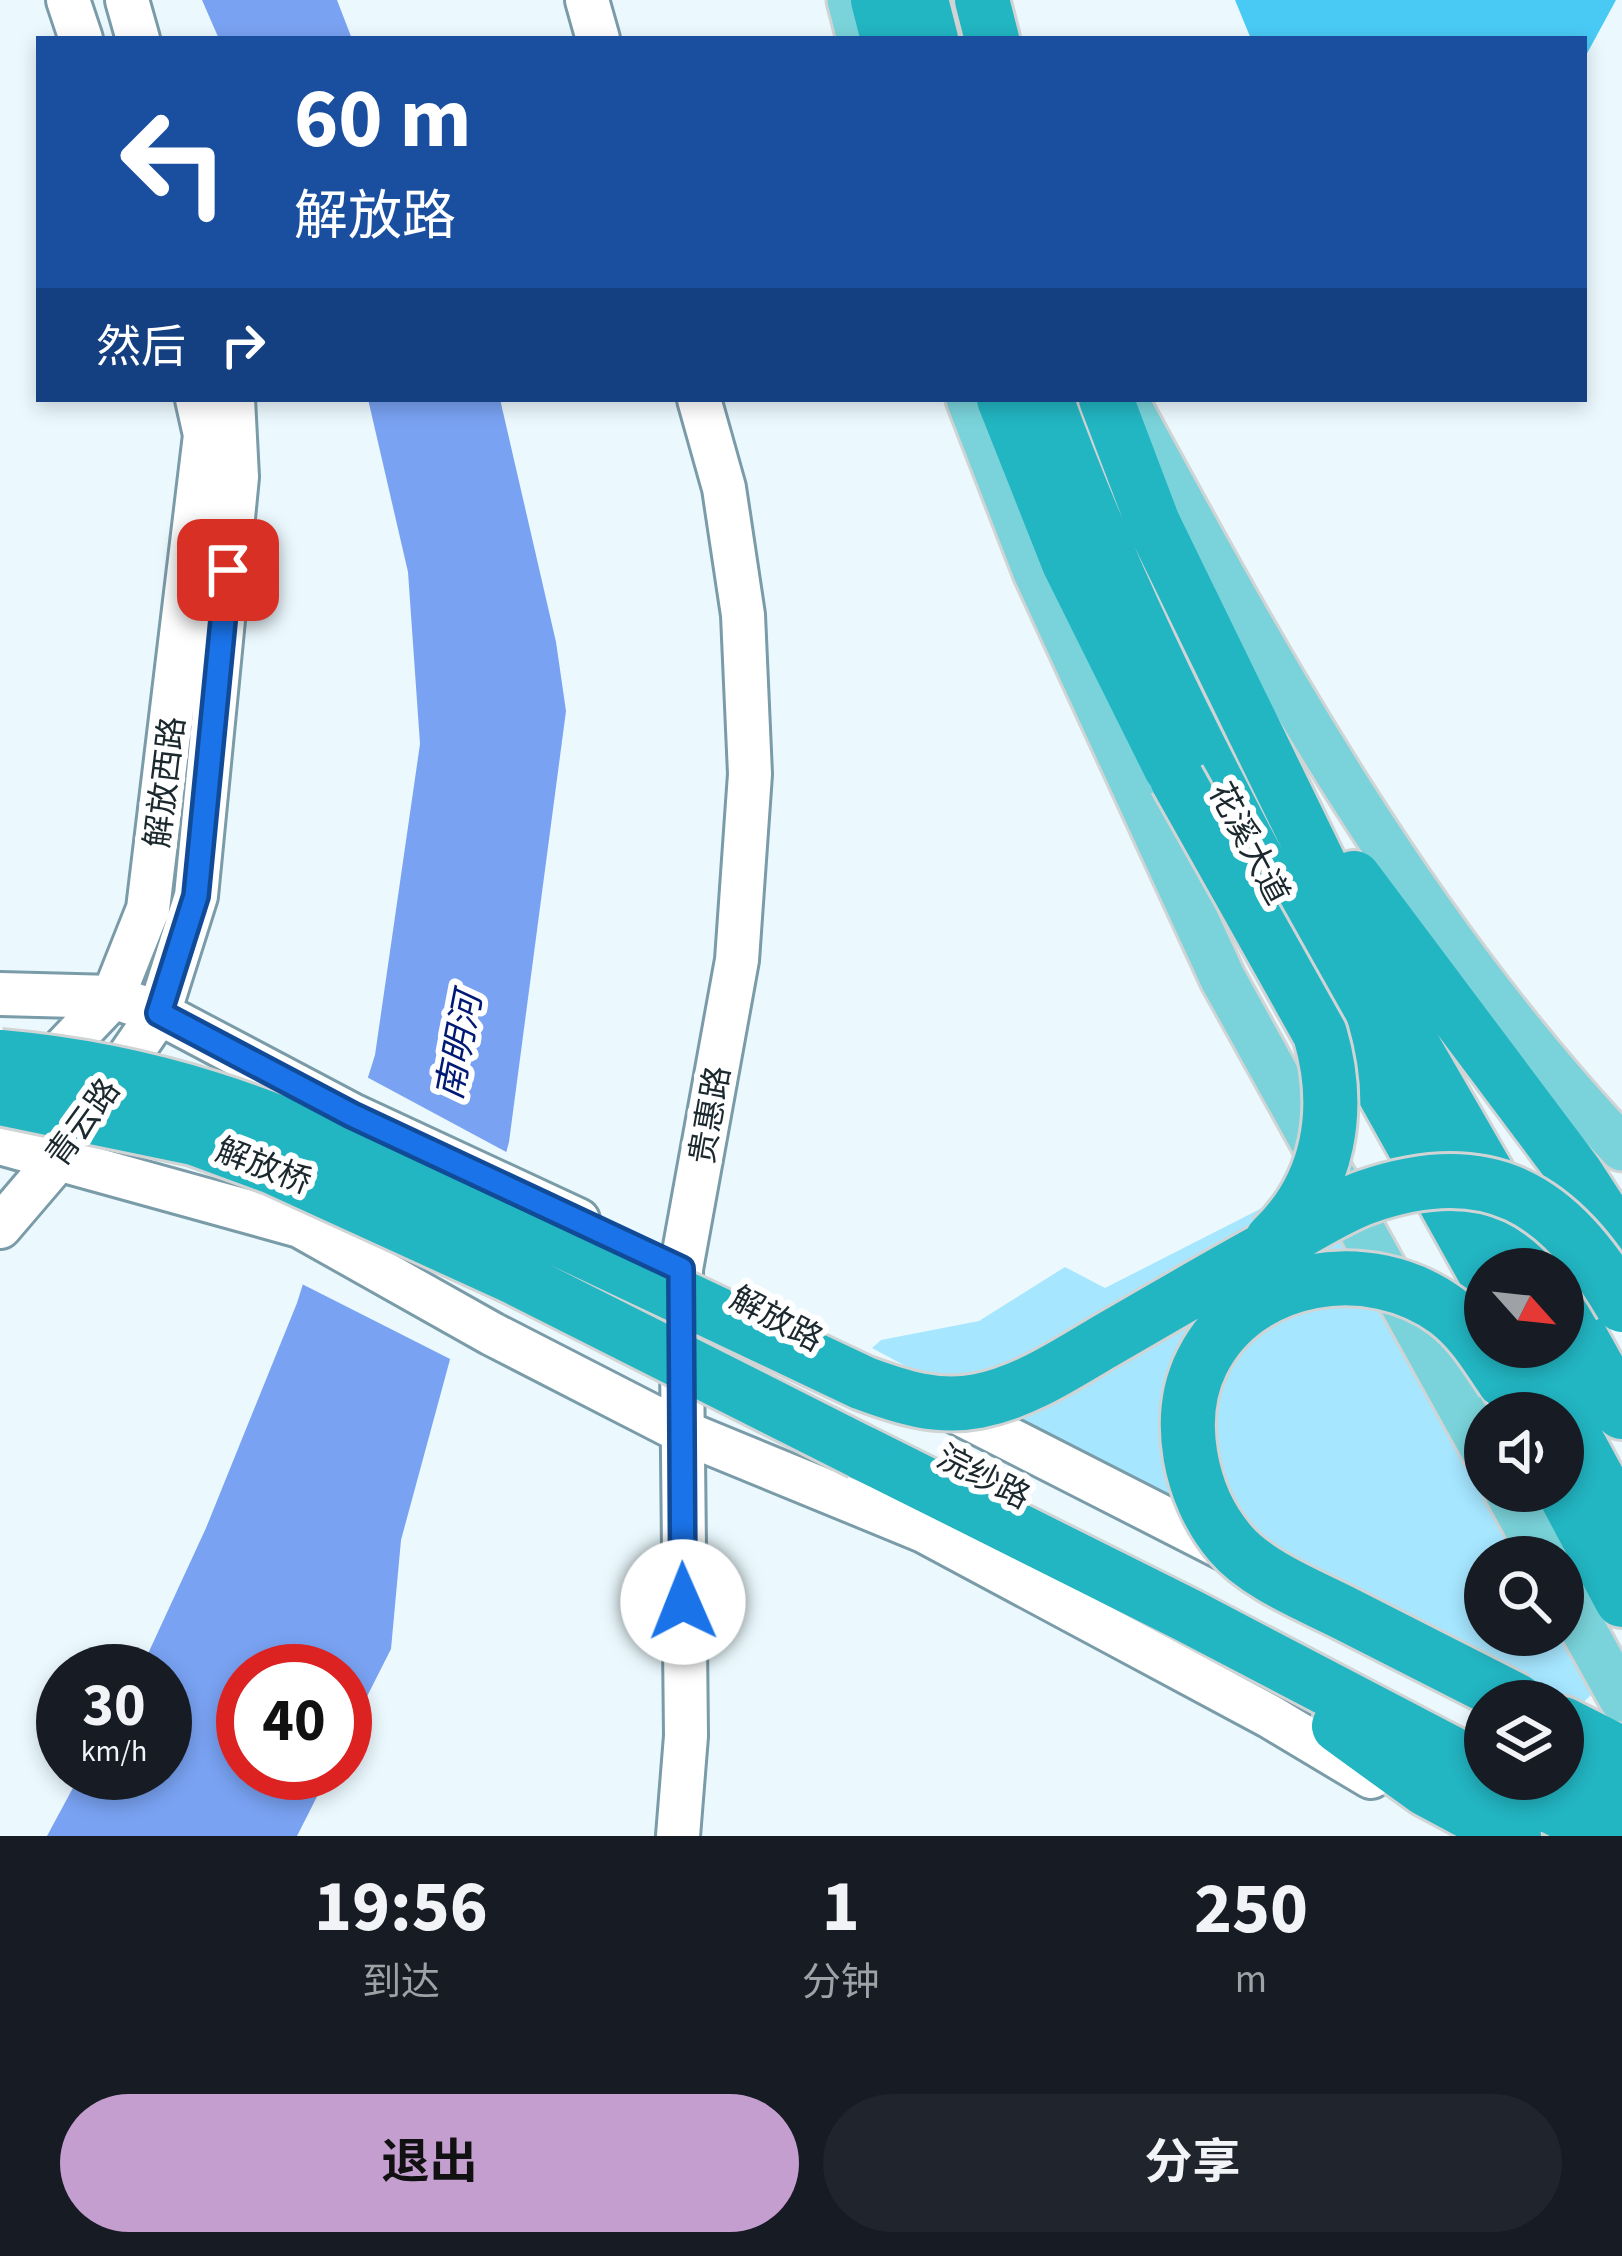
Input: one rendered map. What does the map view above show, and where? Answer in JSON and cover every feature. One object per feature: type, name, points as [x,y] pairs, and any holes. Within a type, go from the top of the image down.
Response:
[{"type":"highway","points":[[878,0],[887,36]]},
{"type":"highway","points":[[921,0],[930,36]]},
{"type":"highway","points":[[982,0],[991,36]]},
{"type":"highway","points":[[1005,402],[1070,563],[1177,779],[1320,1034],[1329,1064],[1331,1120],[1316,1178],[1300,1210],[1257,1254]]},
{"type":"highway","name":"花溪大道","points":[[1047,402],[1122,580],[1201,749],[1471,1248]]},
{"type":"highway","name":"花溪大道","points":[[1107,402],[1154,523],[1379,987],[1530,1248]]},
{"type":"highway","points":[[1266,753],[1447,1006],[1576,1174],[1622,1245]]},
{"type":"highway","name":"解放桥","points":[[0,1057],[127,1074],[207,1094],[377,1166],[483,1221]]},
{"type":"highway","name":"解放桥","points":[[0,1098],[194,1138],[347,1198],[514,1277]]},
{"type":"highway","points":[[377,1166],[533,1227],[863,1383],[927,1402],[976,1401],[1040,1379],[1363,1198],[1427,1180],[1497,1185],[1559,1221],[1585,1246],[1622,1305]]},
{"type":"highway","name":"浣纱路","points":[[483,1221],[1464,1719]]},
{"type":"highway","name":"浣纱路","points":[[514,1277],[1187,1615],[1464,1761]]},
{"type":"highway","points":[[1476,1680],[1311,1596],[1231,1544],[1192,1472],[1190,1402],[1202,1361],[1234,1321],[1267,1298],[1315,1278],[1369,1277],[1417,1294],[1445,1310],[1517,1380]]},
{"type":"highway","points":[[1584,1344],[1622,1412]]},
{"type":"highway","points":[[1584,1454],[1622,1525]]},
{"type":"highway","points":[[1584,1498],[1622,1548]]},
{"type":"highway","points":[[1575,1512],[1622,1600]]},
{"type":"highway","points":[[1187,1615],[1426,1789],[1514,1836]]},
{"type":"highway","points":[[1584,1735],[1622,1754]]},
{"type":"highway","points":[[1584,1781],[1622,1800]]},
{"type":"highway","points":[[1539,1800],[1608,1836]]},
{"type":"main road","points":[[850,0],[859,36]]},
{"type":"main road","points":[[970,402],[1036,572],[1223,980],[1464,1414]]},
{"type":"main road","points":[[1127,402],[1328,760],[1390,860],[1557,1080],[1622,1148]]},
{"type":"main road","points":[[1584,1631],[1622,1699]]},
{"type":"street","points":[[68,0],[80,36]]},
{"type":"street","points":[[127,0],[137,36]]},
{"type":"street","points":[[587,0],[597,36]]},
{"type":"street","name":"解放西路","points":[[0,1116],[113,997],[148,909],[205,435],[198,402]]},
{"type":"street","name":"解放西路","points":[[159,1013],[196,896],[238,477],[233,402]]},
{"type":"street","name":"贵惠路","points":[[678,1836],[686,1736],[681,1269],[737,959],[750,774],[742,615],[724,488],[700,402]]},
{"type":"street","name":"解放路","points":[[0,994],[113,997],[159,1013],[352,1115],[681,1269],[1120,1498],[1494,1680]]},
{"type":"street","name":"青云路","points":[[0,1227],[59,1158],[159,1013]]},
{"type":"street","points":[[0,1144],[299,1226],[492,1334],[683,1432],[925,1531],[1269,1716],[1471,1836]]},
{"type":"street","points":[[1584,1724],[1608,1730],[1622,1716]]},
{"type":"shaded area","points":[[1235,0],[1616,0],[1587,53],[1587,36],[1250,36]]},
{"type":"shaded area","points":[[1266,1206],[1353,1239],[1464,1441],[1464,1512],[1498,1512],[1514,1536],[1464,1536],[1464,1656],[1578,1656],[1592,1694],[1584,1702],[1584,1680],[1509,1680],[1277,1565],[872,1348],[881,1340],[979,1321],[1065,1267],[1105,1288]]},
{"type":"water","points":[[202,0],[337,0],[351,36],[218,36]]},
{"type":"water","name":"南明河","points":[[369,402],[501,402],[556,642],[566,711],[509,1142],[401,1540],[391,1649],[372,1687],[372,1644],[216,1644],[216,1800],[315,1800],[297,1836],[47,1836],[66,1800],[192,1800],[192,1644],[152,1644],[206,1528],[297,1303],[375,1055],[420,744],[408,572]]},
{"type":"pier","points":[[363,1075],[512,1155],[456,1362],[298,1282]]},
{"type":"route","points":[[228,570],[196,896],[159,1013],[352,1115],[681,1269],[683,1602]]}]
